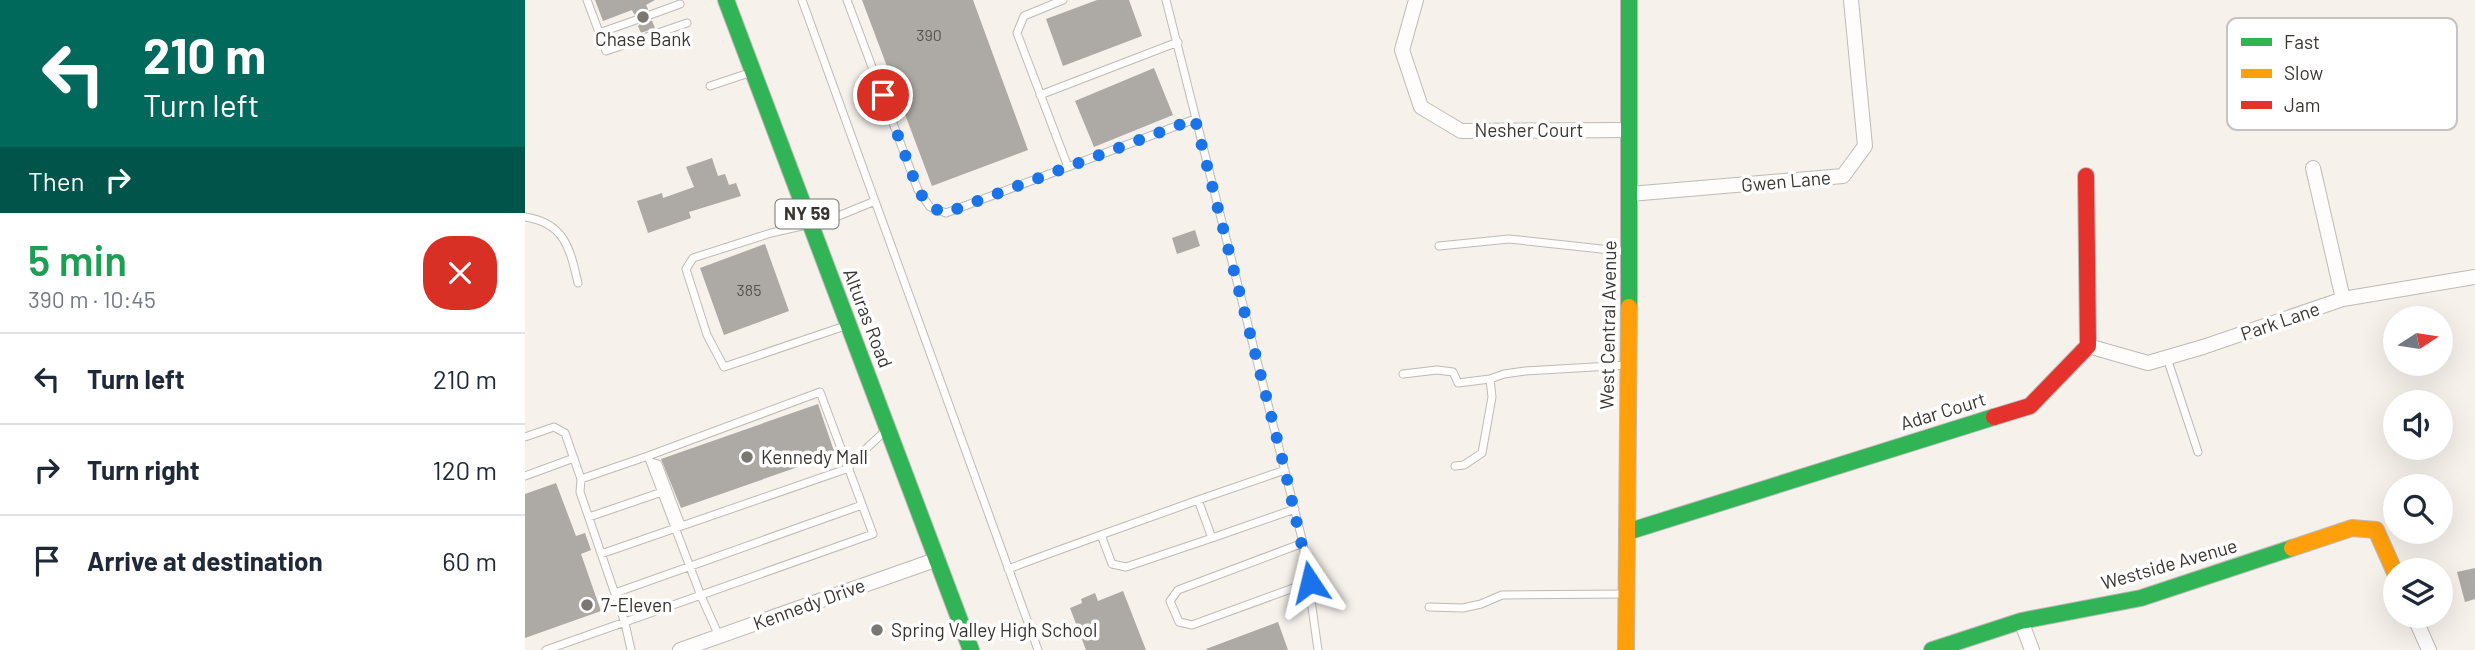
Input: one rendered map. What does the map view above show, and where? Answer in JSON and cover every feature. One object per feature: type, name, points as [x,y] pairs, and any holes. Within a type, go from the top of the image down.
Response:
[{"type":"street","name":"Alturas Road","points":[[726,0],[971,650]]},
{"type":"street","name":"Nesher Court","points":[[1416,0],[1402,50],[1421,107],[1461,131],[1629,130]]},
{"type":"street","name":"West Central Avenue","points":[[1626,650],[1629,0]]},
{"type":"street","name":"Gwen Lane","points":[[1630,194],[1843,176],[1865,146],[1850,0]]},
{"type":"street","points":[[2313,168],[2343,299]]},
{"type":"street","points":[[2086,176],[2088,346]]},
{"type":"street","name":"Park Lane","points":[[2088,346],[2148,363],[2203,348],[2343,299],[2475,277]]},
{"type":"street","name":"Adar Court","points":[[1627,532],[2031,406],[2088,346]]},
{"type":"street","name":"Westside Avenue","points":[[1932,650],[2021,621],[2141,598],[2352,528],[2376,530],[2388,558]]},
{"type":"street","name":"Kennedy Drive","points":[[680,650],[938,559]]},
{"type":"street","points":[[2021,621],[2032,650]]},
{"type":"street","points":[[2419,628],[2429,650]]},
{"type":"lane","points":[[587,0],[606,51],[687,23]]},
{"type":"lane","points":[[847,0],[918,190],[930,207],[946,213],[1195,119]]},
{"type":"lane","points":[[1063,0],[1024,16],[1017,33],[1068,167]]},
{"type":"lane","points":[[1166,0],[1303,543],[1318,650]]},
{"type":"lane","points":[[805,1],[1038,650]]},
{"type":"lane","points":[[650,15],[680,4]]},
{"type":"lane","points":[[599,33],[636,20]]},
{"type":"lane","points":[[1040,94],[1178,42]]},
{"type":"lane","points":[[710,86],[753,72]]},
{"type":"lane","points":[[849,325],[724,367],[707,335],[686,269],[693,258],[771,233],[811,225],[875,201]]},
{"type":"lane","points":[[525,217],[552,225],[563,238],[570,249],[578,283]]},
{"type":"lane","points":[[1439,246],[1509,239],[1629,252]]},
{"type":"lane","points":[[2167,358],[2197,452]]},
{"type":"lane","points":[[1403,374],[1437,370],[1453,372],[1458,383],[1525,371],[1628,365]]},
{"type":"lane","points":[[1455,466],[1464,465],[1482,453],[1492,397],[1490,379]]},
{"type":"lane","points":[[546,650],[873,534],[820,392],[650,459],[581,479]]},
{"type":"lane","points":[[525,437],[554,427],[565,433],[581,479],[580,492],[625,622],[631,650]]},
{"type":"lane","points":[[601,554],[849,468],[888,428]]},
{"type":"lane","points":[[525,476],[574,458]]},
{"type":"lane","points":[[650,459],[661,492],[678,526]]},
{"type":"lane","points":[[650,459],[658,464],[689,566],[719,636]]},
{"type":"lane","points":[[1008,569],[1285,470]]},
{"type":"lane","points":[[589,517],[661,492]]},
{"type":"lane","points":[[1198,500],[1212,538]]},
{"type":"lane","points":[[615,593],[862,505]]},
{"type":"lane","points":[[1101,535],[1112,564],[1126,566],[1294,509]]},
{"type":"lane","points":[[1303,543],[1178,590],[1170,601],[1179,622],[1192,625],[1310,582]]},
{"type":"lane","points":[[1429,607],[1463,608],[1501,595],[1626,594]]},
{"type":"building","name":"Chase Bank","points":[[595,0],[655,0],[646,5],[648,9],[644,15],[647,20],[652,21],[655,28],[641,33],[638,26],[642,22],[641,17],[632,10],[603,21]]},
{"type":"building","points":[[862,0],[973,0],[1028,150],[932,186]]},
{"type":"building","points":[[1097,0],[1129,0],[1142,36],[1063,66],[1046,19]]},
{"type":"building","points":[[1154,68],[1173,115],[1094,147],[1075,101]]},
{"type":"building","points":[[712,158],[718,176],[725,174],[729,185],[736,183],[741,196],[689,212],[691,218],[648,233],[637,201],[662,193],[663,198],[694,187],[686,167]]},
{"type":"building","points":[[1195,230],[1200,246],[1177,254],[1172,238]]},
{"type":"building","points":[[765,244],[789,311],[724,335],[700,268]]},
{"type":"building","name":"Kennedy Mall","points":[[818,404],[835,454],[681,508],[661,459]]},
{"type":"building","points":[[556,483],[576,536],[585,533],[591,550],[581,554],[601,611],[525,638],[525,494]]},
{"type":"building","points":[[2475,568],[2475,599],[2465,602],[2457,572]]},
{"type":"building","points":[[1123,591],[1146,650],[1086,650],[1070,608],[1095,593],[1098,601]]},
{"type":"building","points":[[1278,622],[1288,650],[1206,649]]},
{"type":"traffic: fast","points":[[726,0],[971,650]]},
{"type":"traffic: fast","points":[[1629,0],[1629,307]]},
{"type":"traffic: fast","points":[[1627,532],[1994,417]]},
{"type":"traffic: fast","points":[[1932,650],[2021,621],[2141,598],[2292,548]]},
{"type":"traffic: slow","points":[[1626,650],[1629,307]]},
{"type":"traffic: slow","points":[[2292,548],[2352,528],[2376,530],[2388,558]]},
{"type":"traffic: jam","points":[[1994,417],[2030,406],[2088,346],[2086,176]]},
{"type":"place","name":"Chase Bank","points":[[643,17]]},
{"type":"place","name":"Kennedy Mall","points":[[747,457]]},
{"type":"place","name":"7-Eleven","points":[[587,605]]},
{"type":"place","name":"Spring Valley High School","points":[[877,630]]},
{"type":"route","points":[[883,95],[918,190],[930,207],[946,213],[1195,119],[1285,470],[1310,582]]}]
